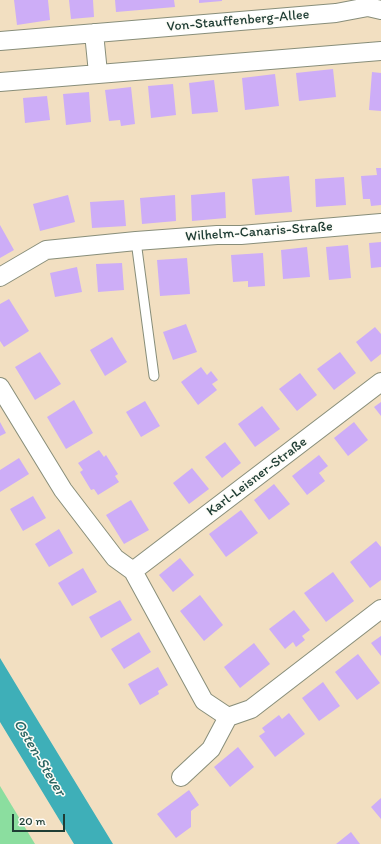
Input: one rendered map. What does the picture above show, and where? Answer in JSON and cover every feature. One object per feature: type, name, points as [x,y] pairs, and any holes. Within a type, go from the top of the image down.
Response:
[{"type":"street","name":"Von-Stauffenberg-Allee","points":[[0,41],[336,14],[368,7],[381,10]]},
{"type":"street","points":[[94,33],[98,73]]},
{"type":"street","points":[[0,82],[381,51]]},
{"type":"street","name":"Wilhelm-Canaris-Straße","points":[[0,277],[46,250],[136,241],[218,235],[241,235],[381,223]]},
{"type":"street","name":"Karl-Leisner-Straße","points":[[132,571],[381,382]]},
{"type":"street","points":[[0,387],[63,490],[115,558],[132,571],[204,701],[228,717]]},
{"type":"street","points":[[181,777],[211,749],[228,717],[251,709],[381,608]]},
{"type":"lane","points":[[136,241],[154,376]]},
{"type":"green space","points":[[0,786],[35,844],[0,844]]},
{"type":"water","name":"Osten-Stever","points":[[0,658],[113,844],[74,844],[0,722]]},
{"type":"building","points":[[14,0],[48,0],[50,20],[17,25]]},
{"type":"building","points":[[69,0],[93,0],[94,17],[71,19]]},
{"type":"building","points":[[115,0],[174,0],[175,7],[116,12]]},
{"type":"building","points":[[199,0],[222,0],[222,1],[199,3]]},
{"type":"building","points":[[333,69],[336,97],[299,101],[296,73]]},
{"type":"building","points":[[372,72],[381,73],[381,111],[369,110]]},
{"type":"building","points":[[275,74],[279,106],[245,110],[242,78]]},
{"type":"building","points":[[214,80],[218,112],[192,114],[189,83]]},
{"type":"building","points":[[173,84],[176,115],[151,118],[148,86]]},
{"type":"building","points":[[131,87],[135,124],[121,126],[120,120],[109,121],[105,90]]},
{"type":"building","points":[[89,92],[91,122],[66,125],[63,94]]},
{"type":"building","points":[[47,96],[50,120],[25,123],[23,98]]},
{"type":"building","points":[[376,168],[381,168],[381,205],[371,206],[370,199],[363,199],[361,176],[377,175]]},
{"type":"building","points":[[289,176],[292,212],[255,215],[252,179]]},
{"type":"building","points":[[344,177],[346,205],[316,207],[315,179]]},
{"type":"building","points":[[225,192],[226,218],[192,221],[191,195]]},
{"type":"building","points":[[68,195],[75,222],[40,231],[33,204]]},
{"type":"building","points":[[175,195],[176,221],[142,224],[140,198]]},
{"type":"building","points":[[124,200],[126,226],[92,228],[90,202]]},
{"type":"building","points":[[0,225],[14,250],[0,258]]},
{"type":"building","points":[[381,242],[381,267],[371,268],[369,243]]},
{"type":"building","points":[[348,245],[351,278],[329,280],[326,247]]},
{"type":"building","points":[[307,247],[310,277],[283,279],[281,250]]},
{"type":"building","points":[[263,253],[265,286],[248,287],[248,281],[233,282],[231,255]]},
{"type":"building","points":[[187,258],[190,294],[160,296],[157,260]]},
{"type":"building","points":[[122,263],[124,290],[98,292],[96,264]]},
{"type":"building","points":[[77,267],[82,292],[55,297],[50,273]]},
{"type":"building","points":[[9,299],[29,331],[4,347],[0,341],[0,304]]},
{"type":"building","points":[[186,324],[197,352],[173,360],[163,332]]},
{"type":"building","points":[[375,327],[381,334],[381,354],[371,362],[356,342]]},
{"type":"building","points":[[112,337],[127,362],[105,376],[90,350]]},
{"type":"building","points":[[40,352],[61,384],[35,400],[15,367]]},
{"type":"building","points":[[340,352],[356,373],[334,390],[317,369]]},
{"type":"building","points":[[201,367],[207,375],[211,371],[218,380],[212,384],[217,390],[198,405],[181,382]]},
{"type":"building","points":[[300,373],[317,395],[297,411],[279,389]]},
{"type":"building","points":[[74,400],[93,433],[66,449],[47,417]]},
{"type":"building","points":[[145,401],[160,426],[141,437],[126,412]]},
{"type":"building","points":[[381,402],[381,416],[374,407]]},
{"type":"building","points":[[262,406],[280,429],[255,447],[238,424]]},
{"type":"building","points":[[0,422],[6,433],[0,436]]},
{"type":"building","points":[[354,422],[368,440],[348,456],[334,438]]},
{"type":"building","points":[[225,442],[241,463],[222,478],[205,457]]},
{"type":"building","points":[[99,450],[104,457],[106,455],[118,474],[115,476],[119,482],[98,495],[94,489],[91,490],[80,472],[83,470],[78,463]]},
{"type":"building","points":[[319,455],[328,466],[319,473],[325,481],[307,495],[292,476]]},
{"type":"building","points":[[19,458],[29,474],[0,492],[0,470]]},
{"type":"building","points":[[192,468],[209,489],[189,504],[173,483]]},
{"type":"building","points":[[274,484],[290,504],[269,520],[254,500]]},
{"type":"building","points":[[33,496],[46,518],[23,531],[10,509]]},
{"type":"building","points":[[131,500],[149,530],[124,544],[106,515]]},
{"type":"building","points":[[241,510],[258,533],[226,557],[209,534]]},
{"type":"building","points":[[59,529],[73,553],[49,567],[35,544]]},
{"type":"building","points":[[376,541],[381,547],[381,580],[370,588],[350,562]]},
{"type":"building","points":[[180,558],[194,575],[173,592],[159,575]]},
{"type":"building","points":[[83,568],[97,592],[72,606],[58,583]]},
{"type":"building","points":[[333,572],[354,601],[326,622],[304,593]]},
{"type":"building","points":[[200,595],[223,625],[204,641],[180,611]]},
{"type":"building","points":[[120,600],[132,620],[101,638],[89,617]]},
{"type":"building","points":[[294,610],[310,630],[302,636],[305,640],[296,647],[293,642],[285,649],[269,629]]},
{"type":"building","points":[[139,632],[151,652],[124,669],[111,649]]},
{"type":"building","points":[[381,636],[381,656],[371,643]]},
{"type":"building","points":[[254,643],[270,664],[240,688],[224,667]]},
{"type":"building","points":[[358,654],[380,683],[357,700],[335,672]]},
{"type":"building","points":[[158,667],[168,685],[158,691],[159,694],[140,705],[128,684]]},
{"type":"building","points":[[323,682],[340,706],[319,721],[302,698]]},
{"type":"building","points":[[289,713],[305,734],[275,757],[259,736],[265,732],[262,728],[279,715],[282,719]]},
{"type":"building","points":[[238,747],[254,767],[230,787],[214,767]]},
{"type":"building","points":[[189,790],[199,805],[191,811],[191,827],[176,838],[157,814]]},
{"type":"building","points":[[381,798],[381,819],[371,807]]},
{"type":"building","points":[[351,832],[360,844],[336,844]]}]
